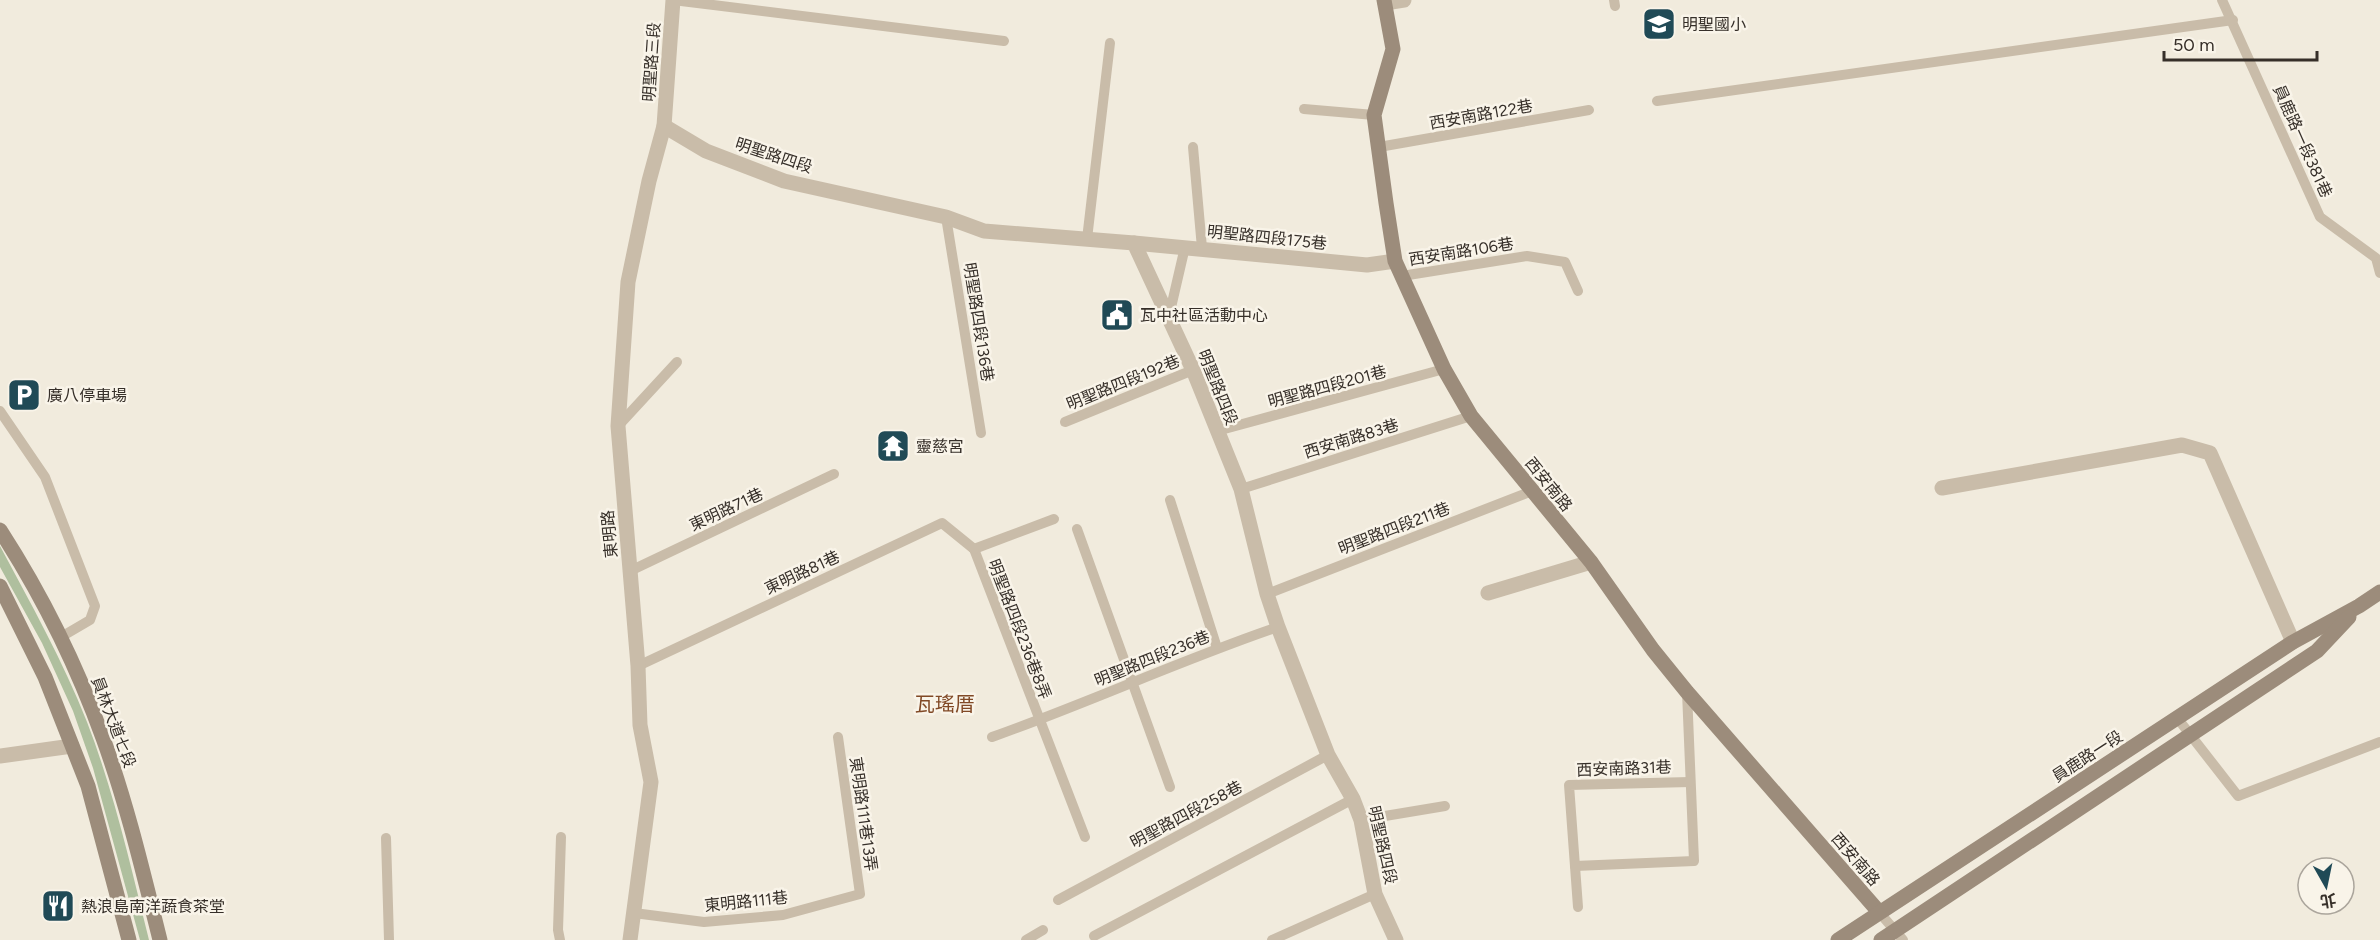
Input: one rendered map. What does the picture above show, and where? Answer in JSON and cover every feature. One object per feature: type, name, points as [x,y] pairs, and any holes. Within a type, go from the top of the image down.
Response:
[{"type":"main road","name":"西安南路","points":[[1385,1],[1393,49],[1374,115],[1395,261],[1444,369],[1471,416],[1591,562],[1653,651],[1879,912]]},
{"type":"main road","name":"員林大道七段","points":[[0,530],[61,637],[106,748],[130,822],[160,940]]},
{"type":"main road","points":[[0,586],[45,677],[88,786],[129,940]]},
{"type":"main road","name":"員鹿路一段","points":[[1838,940],[2293,642],[2360,606],[2380,592]]},
{"type":"main road","name":"員鹿路一段","points":[[1881,940],[1899,935],[2317,651],[2360,606]]},
{"type":"street","name":"明聖路三段","points":[[664,126],[673,0]]},
{"type":"street","points":[[1385,1],[1404,0]]},
{"type":"street","name":"明聖路四段","points":[[664,126],[706,152],[784,181],[946,217],[984,231],[1134,243],[1193,370],[1241,489],[1267,594],[1278,627],[1328,755],[1353,799],[1361,820],[1375,894],[1396,940]]},
{"type":"street","name":"東明路","points":[[630,940],[651,783],[640,725],[638,666],[618,426],[628,282],[664,126]]},
{"type":"street","name":"明聖路四段175巷","points":[[1134,243],[1367,265],[1395,261]]},
{"type":"street","points":[[1942,488],[2182,445],[2210,453],[2293,642]]},
{"type":"street","points":[[1488,593],[1591,562]]},
{"type":"street","points":[[0,756],[72,746]]},
{"type":"lane","points":[[673,0],[1004,40]]},
{"type":"lane","name":"員鹿路一段381巷","points":[[2222,0],[2320,217],[2376,258],[2380,273]]},
{"type":"lane","points":[[1658,101],[2233,20]]},
{"type":"lane","points":[[1087,239],[1110,43]]},
{"type":"lane","points":[[1304,109],[1374,115]]},
{"type":"lane","name":"西安南路122巷","points":[[1378,147],[1590,110]]},
{"type":"lane","points":[[1193,147],[1202,248]]},
{"type":"lane","name":"明聖路四段136巷","points":[[946,217],[981,433]]},
{"type":"lane","points":[[1169,316],[1185,247]]},
{"type":"lane","name":"西安南路106巷","points":[[1402,276],[1527,255],[1565,262],[1578,291]]},
{"type":"lane","points":[[618,426],[677,362]]},
{"type":"lane","name":"明聖路四段201巷","points":[[1217,431],[1444,369]]},
{"type":"lane","name":"明聖路四段192巷","points":[[1065,422],[1193,370]]},
{"type":"lane","points":[[0,411],[45,477],[95,606],[90,620],[61,637]]},
{"type":"lane","name":"西安南路83巷","points":[[1241,489],[1471,416]]},
{"type":"lane","name":"東明路71巷","points":[[630,571],[834,474]]},
{"type":"lane","name":"明聖路四段211巷","points":[[1267,594],[1532,491]]},
{"type":"lane","points":[[1170,501],[1217,648]]},
{"type":"lane","points":[[974,549],[1054,519]]},
{"type":"lane","name":"東明路81巷","points":[[638,666],[942,523],[974,549]]},
{"type":"lane","points":[[1077,529],[1170,787]]},
{"type":"lane","name":"明聖路四段236巷8弄","points":[[974,549],[1085,837]]},
{"type":"lane","name":"明聖路四段236巷","points":[[992,737],[1217,648],[1278,627]]},
{"type":"lane","name":"西安南路31巷","points":[[1575,866],[1694,861],[1687,692]]},
{"type":"lane","points":[[2178,719],[2238,796],[2380,742]]},
{"type":"lane","name":"東明路111巷13弄","points":[[838,738],[860,894]]},
{"type":"lane","name":"明聖路四段258巷","points":[[1058,900],[1328,755]]},
{"type":"lane","name":"西安南路31巷","points":[[1578,907],[1569,785],[1689,782]]},
{"type":"lane","points":[[1094,936],[1353,799]]},
{"type":"lane","points":[[1361,820],[1445,806]]},
{"type":"lane","points":[[560,940],[558,930],[561,837]]},
{"type":"lane","points":[[386,838],[389,940]]},
{"type":"lane","name":"東明路111巷","points":[[634,913],[704,922],[783,915],[860,894]]},
{"type":"lane","points":[[1272,940],[1375,894]]},
{"type":"lane","points":[[1879,912],[1899,935]]},
{"type":"lane","points":[[1026,940],[1043,930]]},
{"type":"green space","points":[[0,546],[57,655],[78,699],[97,748],[129,857],[149,940],[140,940],[93,768],[73,711],[42,643],[0,567]]},
{"type":"place","name":"明聖國小","points":[[1659,24]]},
{"type":"place","name":"瓦中社區活動中心","points":[[1117,315]]},
{"type":"place","name":"廣八停車場","points":[[24,395]]},
{"type":"place","name":"靈慈宮","points":[[893,446]]},
{"type":"place","name":"熱浪島南洋蔬食茶堂","points":[[58,906]]},
{"type":"district","name":"瓦瑤厝","points":[[945,704]]}]
